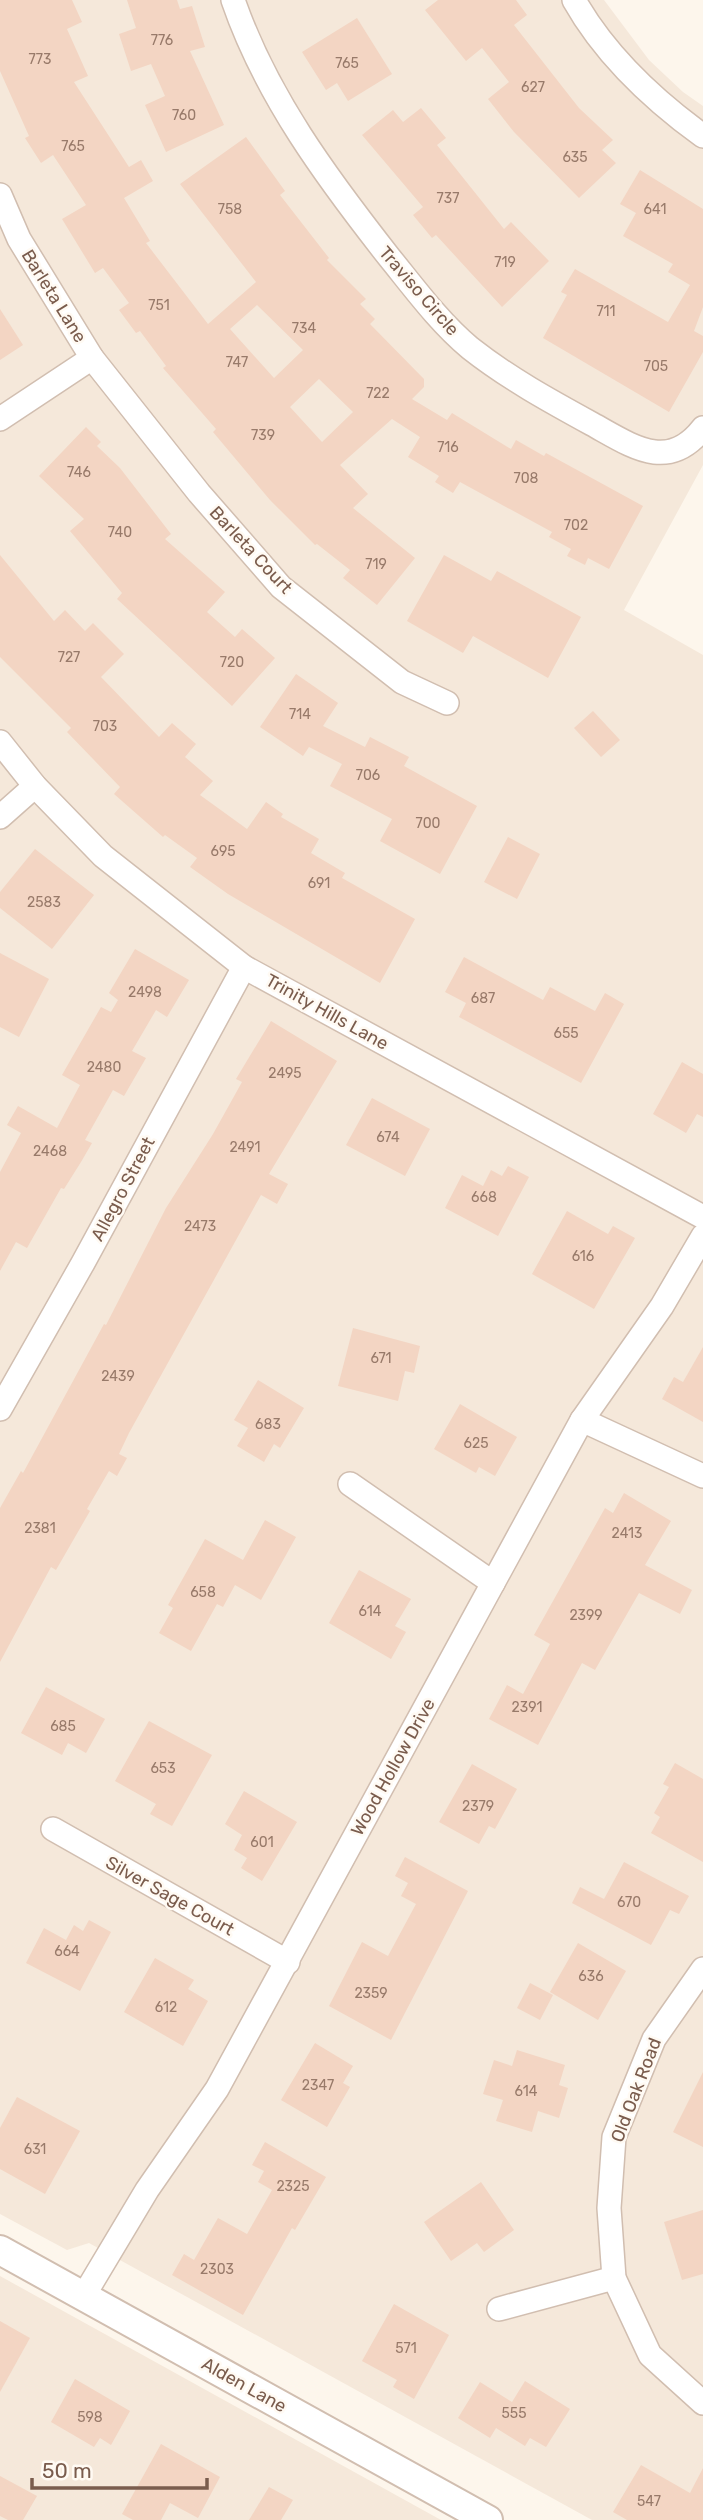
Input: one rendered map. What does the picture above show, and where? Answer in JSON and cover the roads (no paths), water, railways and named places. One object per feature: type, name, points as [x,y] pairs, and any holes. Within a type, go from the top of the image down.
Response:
[{"type":"street","name":"Traviso Circle","points":[[233,0],[246,37],[289,120],[355,214],[436,316],[470,348],[533,392],[638,449],[663,453],[690,444],[703,428]]},
{"type":"street","points":[[573,0],[587,24],[637,83],[703,136]]},
{"type":"street","name":"Barleta Lane","points":[[0,195],[19,239],[92,358]]},
{"type":"street","points":[[0,419],[92,358]]},
{"type":"street","name":"Barleta Court","points":[[92,358],[199,494],[281,587],[402,682],[447,703]]},
{"type":"street","name":"Trinity Hills Lane","points":[[0,742],[35,786],[103,856],[244,967],[703,1217]]},
{"type":"street","points":[[0,817],[35,786]]},
{"type":"street","name":"Allegro Street","points":[[0,1409],[83,1263],[244,967]]},
{"type":"street","name":"Wood Hollow Drive","points":[[83,2297],[147,2190],[217,2089],[582,1420],[662,1306],[703,1236]]},
{"type":"street","points":[[582,1420],[703,1476]]},
{"type":"street","points":[[350,1485],[493,1583]]},
{"type":"street","name":"Silver Sage Court","points":[[53,1829],[288,1962]]},
{"type":"street","name":"Old Oak Road","points":[[703,1969],[654,2039],[614,2137],[609,2208],[614,2278],[650,2354],[703,2403]]},
{"type":"street","name":"Alden Lane","points":[[0,2250],[488,2520]]},
{"type":"street","points":[[499,2309],[614,2278]]}]
